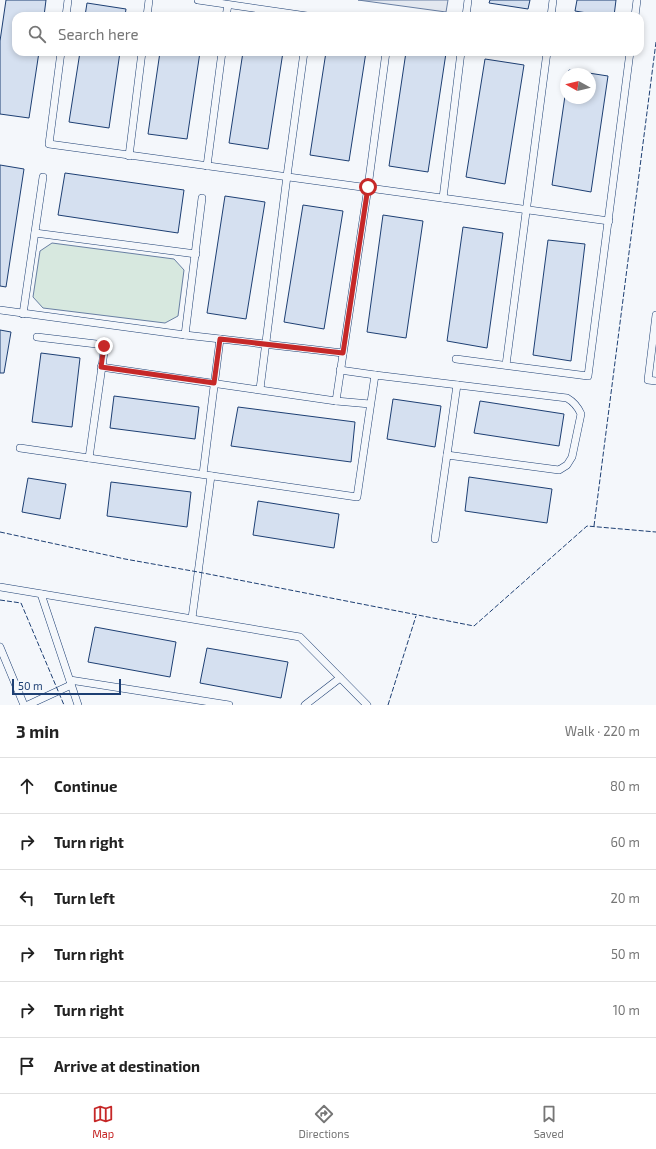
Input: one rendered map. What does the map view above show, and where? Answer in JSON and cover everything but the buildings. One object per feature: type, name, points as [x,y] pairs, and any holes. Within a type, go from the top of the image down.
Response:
[{"type":"lane","points":[[66,12],[68,0]]},
{"type":"lane","points":[[148,12],[149,0]]},
{"type":"lane","points":[[198,0],[278,12]]},
{"type":"lane","points":[[466,12],[468,0]]},
{"type":"lane","points":[[552,12],[553,0]]},
{"type":"lane","points":[[636,12],[637,0]]},
{"type":"lane","points":[[227,12],[228,5]]},
{"type":"lane","points":[[60,56],[49,144],[609,221]]},
{"type":"lane","points":[[129,156],[142,56]]},
{"type":"lane","points":[[207,166],[221,56]]},
{"type":"lane","points":[[260,389],[303,56]]},
{"type":"lane","points":[[336,401],[368,187],[385,56]]},
{"type":"lane","points":[[442,198],[460,56]]},
{"type":"lane","points":[[506,365],[546,56]]},
{"type":"lane","points":[[456,359],[588,376],[630,56]]},
{"type":"lane","points":[[23,314],[43,177]]},
{"type":"lane","points":[[185,335],[202,198]]},
{"type":"lane","points":[[35,233],[196,254]]},
{"type":"lane","points":[[0,310],[185,335],[343,353]]},
{"type":"lane","points":[[656,315],[648,380],[656,381]]},
{"type":"lane","points":[[37,337],[104,346],[89,458]]},
{"type":"lane","points":[[203,474],[220,339]]},
{"type":"lane","points":[[101,367],[336,401],[370,404]]},
{"type":"lane","points":[[340,370],[567,398],[573,402],[581,414],[572,457],[567,465],[559,470],[447,455]]},
{"type":"lane","points":[[20,448],[357,497],[375,375]]},
{"type":"lane","points":[[436,539],[457,385]]},
{"type":"lane","points":[[192,618],[212,476]]},
{"type":"lane","points":[[0,587],[300,636],[367,705]]},
{"type":"lane","points":[[41,594],[78,705]]},
{"type":"lane","points":[[0,647],[24,705]]},
{"type":"lane","points":[[305,705],[340,678]]},
{"type":"lane","points":[[28,705],[70,682],[227,705]]},
{"type":"shaded area","points":[[358,0],[448,0],[446,12]]},
{"type":"shaded area","points":[[52,243],[174,259],[184,270],[178,316],[165,323],[43,308],[33,297],[40,251]]},
{"type":"fence","points":[[594,526],[656,42]]},
{"type":"fence","points":[[0,532],[125,559],[474,626],[587,526],[656,532]]},
{"type":"fence","points":[[0,600],[21,603],[64,705]]},
{"type":"fence","points":[[388,705],[416,616]]},
{"type":"route","points":[[104,346],[101,367],[214,383],[220,339],[343,353],[368,187]]}]
